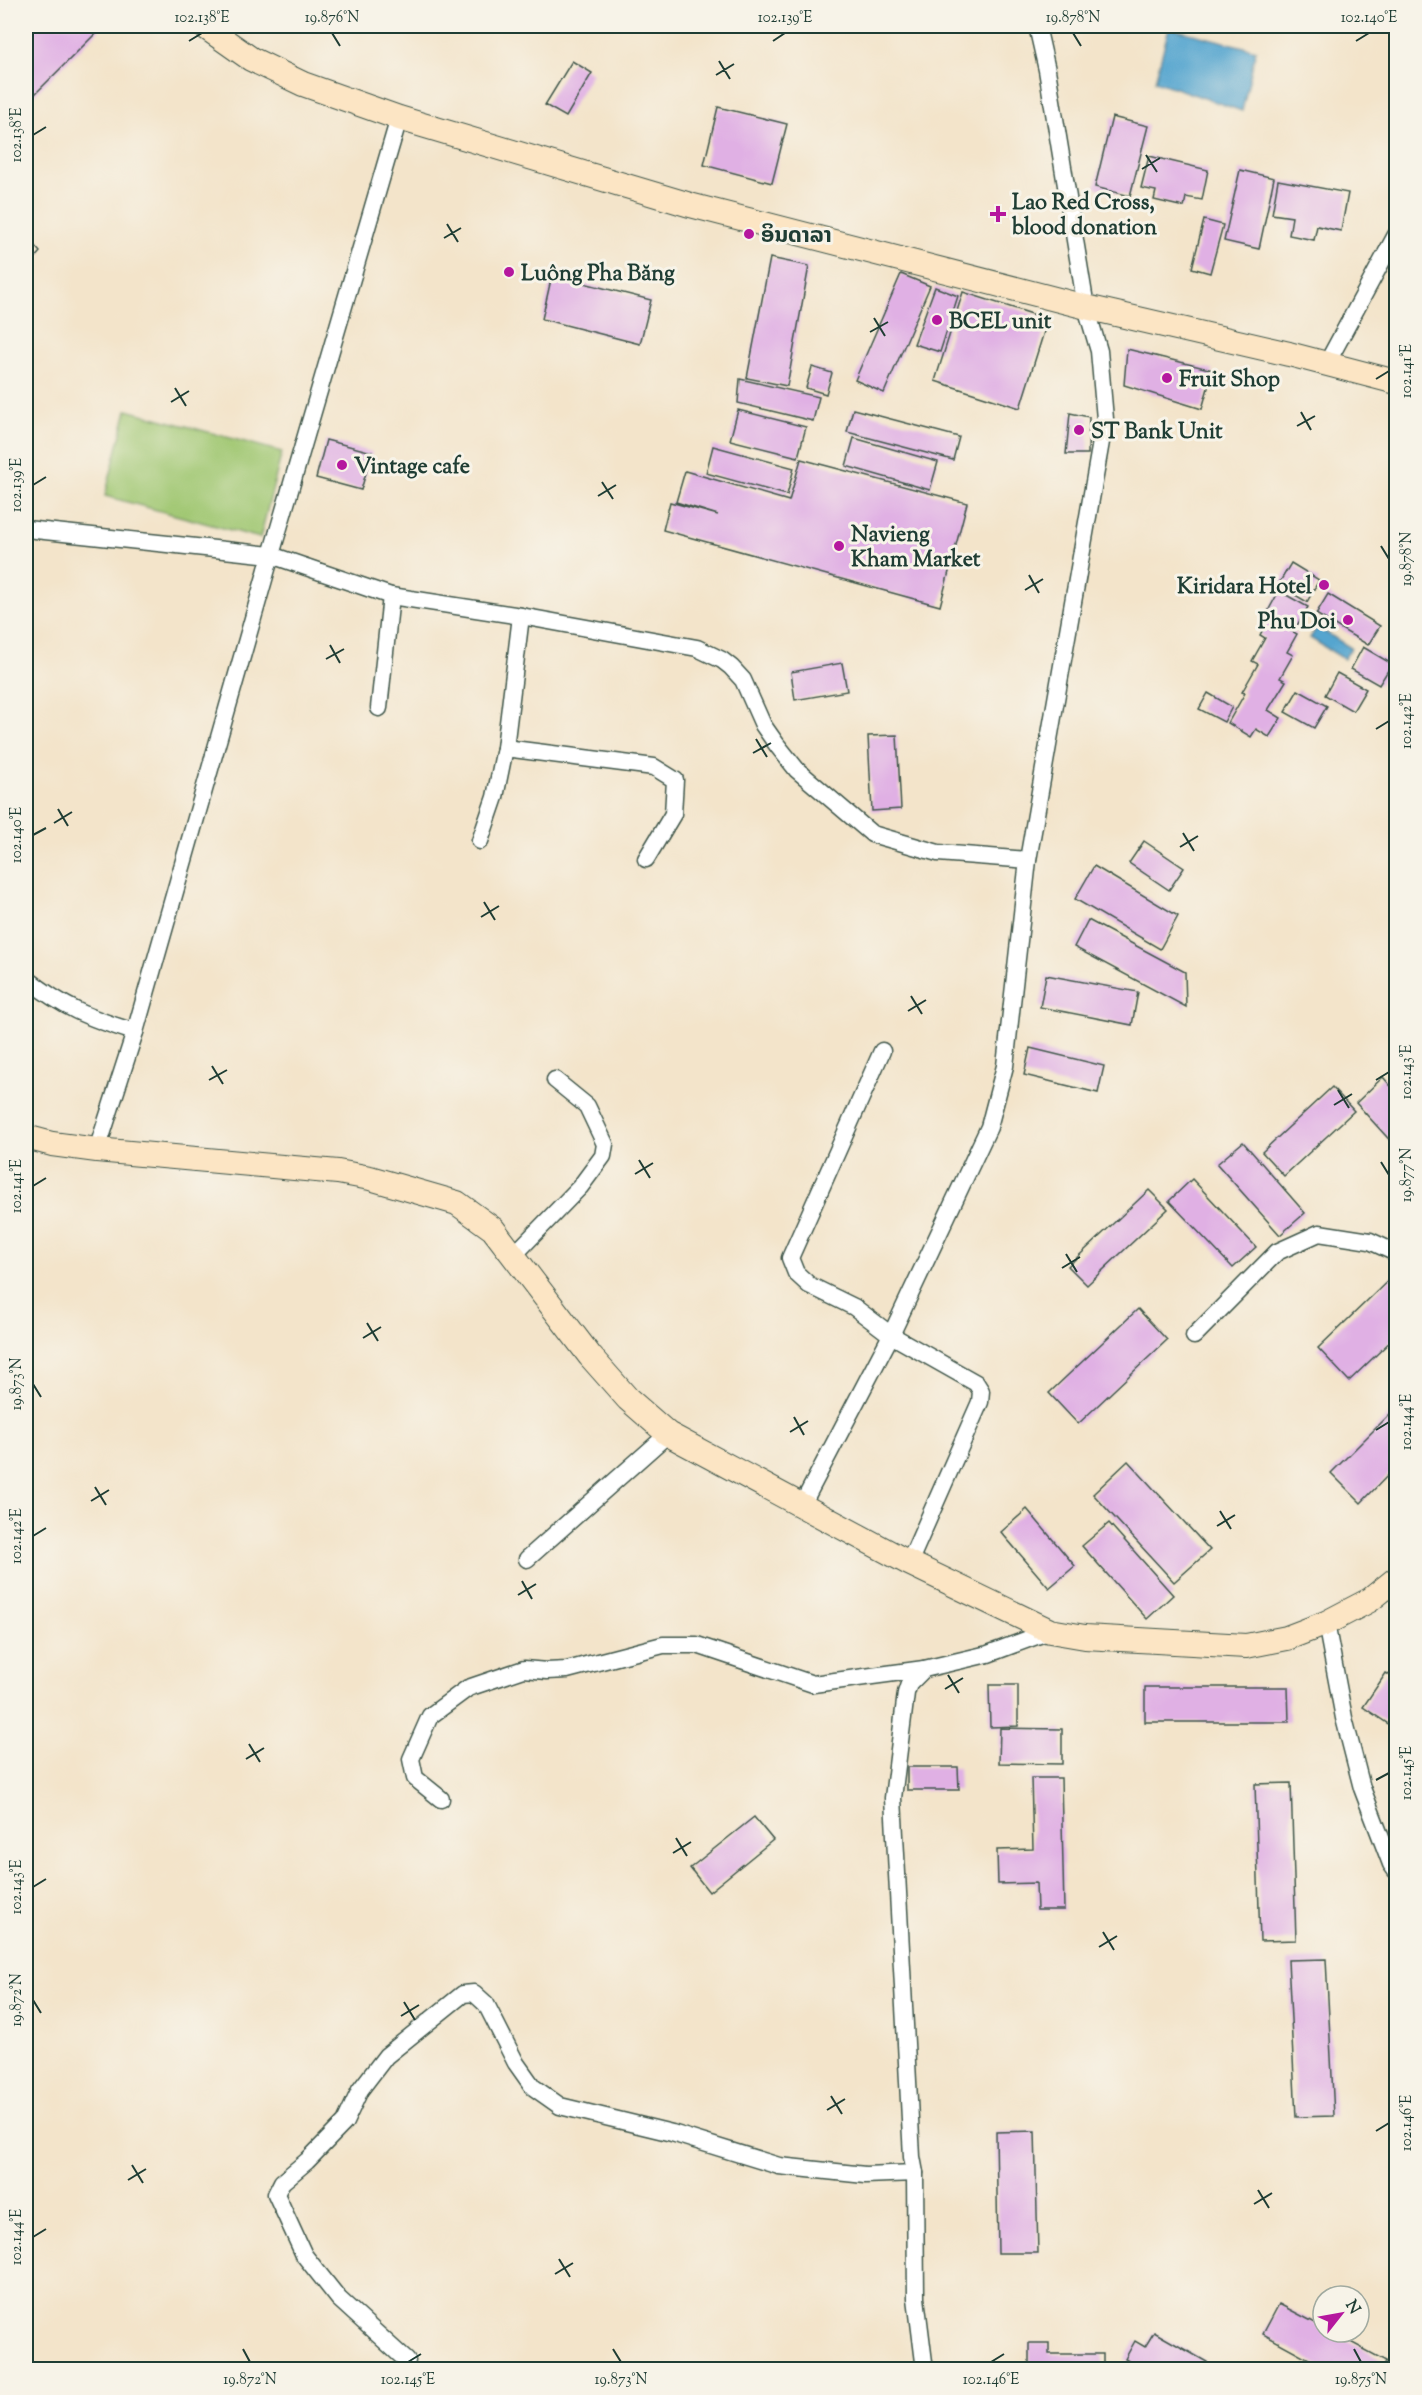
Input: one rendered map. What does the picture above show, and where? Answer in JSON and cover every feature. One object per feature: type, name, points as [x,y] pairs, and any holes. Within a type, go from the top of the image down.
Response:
[{"type":"street","points":[[204,26],[251,59],[303,84],[399,118],[690,205],[1086,307],[1327,363],[1396,382]]},
{"type":"street","points":[[801,1507],[891,1335],[988,1127],[1005,1066],[1028,860],[1105,419],[1099,351],[1086,307],[1047,70],[1037,26]]},
{"type":"street","points":[[97,1150],[135,1032],[399,118]]},
{"type":"street","points":[[1327,363],[1396,235]]},
{"type":"street","points":[[26,529],[271,555],[391,596],[521,616],[698,648],[727,664],[743,680],[763,725],[797,770],[872,834],[938,853],[1028,860]]},
{"type":"street","points":[[380,708],[391,596]]},
{"type":"street","points":[[480,841],[495,797],[505,748],[521,616]]},
{"type":"street","points":[[505,748],[654,767],[675,780],[673,814],[646,859]]},
{"type":"street","points":[[26,978],[54,1000],[87,1017],[135,1032]]},
{"type":"street","points":[[882,1050],[790,1258],[796,1273],[809,1285],[854,1307],[891,1335],[976,1383],[981,1391],[980,1402],[909,1563]]},
{"type":"street","points":[[513,1256],[580,1187],[603,1156],[605,1144],[587,1106],[555,1080]]},
{"type":"street","points":[[26,1137],[51,1144],[97,1150],[339,1172],[370,1178],[457,1203],[493,1229],[590,1356],[628,1399],[668,1434],[909,1563],[1050,1631],[1085,1637],[1246,1646],[1287,1638],[1326,1623],[1370,1600],[1396,1579]]},
{"type":"street","points":[[1194,1336],[1277,1252],[1319,1233],[1370,1240],[1396,1253]]},
{"type":"street","points":[[527,1559],[668,1434]]},
{"type":"street","points":[[1326,1623],[1344,1718],[1362,1788],[1391,1864],[1396,1871]]},
{"type":"street","points":[[441,1799],[415,1778],[411,1759],[430,1716],[468,1688],[524,1669],[567,1670],[663,1645],[681,1644],[697,1645],[813,1684],[924,1669],[988,1654],[1050,1631]]},
{"type":"street","points":[[924,1669],[909,1684],[906,1693],[893,1798],[912,2157],[915,2173],[916,2298],[925,2370]]},
{"type":"street","points":[[407,2361],[339,2299],[304,2255],[276,2194],[282,2182],[307,2161],[345,2122],[360,2090],[386,2056],[463,1995],[474,1993],[486,2004],[516,2063],[533,2088],[560,2106],[672,2133],[779,2166],[865,2175],[915,2173]]},
{"type":"green space","points":[[127,410],[282,452],[260,538],[105,496]]},
{"type":"water","points":[[1169,28],[1256,50],[1242,111],[1155,81]]},
{"type":"water","points":[[1317,627],[1351,648],[1344,659],[1310,638]]},
{"type":"building","points":[[26,26],[103,26],[26,103]]},
{"type":"building","points":[[572,61],[592,73],[566,117],[545,105]]},
{"type":"building","points":[[718,107],[787,124],[772,183],[704,165]]},
{"type":"building","points":[[1112,117],[1148,126],[1130,196],[1095,187]]},
{"type":"building","points":[[1149,156],[1208,170],[1202,200],[1186,197],[1184,207],[1154,200],[1156,191],[1141,188]]},
{"type":"building","points":[[1240,170],[1274,178],[1259,249],[1224,241]]},
{"type":"building","points":[[1278,180],[1348,193],[1341,231],[1317,226],[1314,240],[1289,235],[1292,217],[1272,214]]},
{"type":"building","points":[[1204,220],[1223,225],[1210,273],[1192,268]]},
{"type":"building","points":[[26,236],[40,252],[26,268]]},
{"type":"building","points":[[770,258],[809,266],[787,386],[747,378]]},
{"type":"building","points":[[901,274],[930,286],[884,393],[855,380]]},
{"type":"building","points":[[552,275],[651,300],[640,344],[542,319]]},
{"type":"building","name":"BCEL unit","points":[[935,287],[958,296],[940,352],[914,344]]},
{"type":"building","points":[[963,292],[1048,319],[1020,408],[935,381]]},
{"type":"building","name":"Fruit Shop","points":[[1127,349],[1213,370],[1202,409],[1124,385]]},
{"type":"building","points":[[812,367],[832,373],[826,394],[806,388]]},
{"type":"building","points":[[740,379],[819,397],[813,421],[738,403]]},
{"type":"building","name":"Navieng Kham Market","points":[[853,409],[959,437],[953,460],[847,432]]},
{"type":"building","points":[[738,410],[806,427],[798,457],[730,440]]},
{"type":"building","points":[[1070,413],[1089,417],[1088,454],[1066,454]]},
{"type":"building","name":"Navieng Kham Market","points":[[854,438],[938,462],[930,490],[846,466]]},
{"type":"building","points":[[326,440],[372,452],[361,490],[316,478]]},
{"type":"building","points":[[713,446],[794,468],[787,495],[706,473]]},
{"type":"building","name":"Navieng Kham Market","points":[[801,459],[967,503],[940,606],[663,530],[670,502],[718,515],[676,502],[685,471],[789,501]]},
{"type":"building","points":[[1291,563],[1319,580],[1307,602],[1278,585]]},
{"type":"building","points":[[1279,591],[1308,607],[1295,629],[1267,613]]},
{"type":"building","name":"Phu Doi","points":[[1328,594],[1380,626],[1368,645],[1316,614]]},
{"type":"building","points":[[1269,618],[1297,634],[1287,652],[1293,655],[1280,678],[1286,681],[1268,710],[1281,718],[1269,737],[1256,729],[1251,737],[1228,723],[1258,664],[1252,661],[1265,638],[1260,635]]},
{"type":"building","points":[[1363,647],[1392,664],[1379,685],[1351,669]]},
{"type":"building","points":[[842,663],[847,691],[795,700],[791,672]]},
{"type":"building","points":[[1337,673],[1366,689],[1353,711],[1325,695]]},
{"type":"building","points":[[1298,690],[1327,706],[1314,728],[1285,712]]},
{"type":"building","points":[[1208,693],[1232,707],[1224,722],[1199,709]]},
{"type":"building","points":[[897,735],[901,809],[872,811],[868,736]]},
{"type":"building","points":[[1144,841],[1184,868],[1169,890],[1129,863]]},
{"type":"building","points":[[1094,866],[1178,916],[1160,949],[1075,899]]},
{"type":"building","points":[[1088,920],[1185,972],[1186,1007],[1074,947]]},
{"type":"building","points":[[1046,975],[1138,992],[1132,1025],[1040,1007]]},
{"type":"building","points":[[1030,1048],[1104,1066],[1098,1093],[1024,1075]]},
{"type":"building","points":[[1383,1077],[1396,1092],[1396,1147],[1356,1103]]},
{"type":"building","points":[[1332,1087],[1354,1111],[1284,1176],[1262,1152]]},
{"type":"building","points":[[1243,1142],[1305,1213],[1280,1235],[1217,1164]]},
{"type":"building","points":[[1192,1179],[1256,1247],[1233,1268],[1169,1201]]},
{"type":"building","points":[[1149,1190],[1168,1209],[1087,1285],[1068,1266]]},
{"type":"building","points":[[1396,1273],[1396,1336],[1349,1381],[1318,1348]]},
{"type":"building","points":[[1138,1309],[1167,1340],[1078,1424],[1049,1393]]},
{"type":"building","points":[[1396,1408],[1396,1467],[1361,1503],[1331,1473]]},
{"type":"building","points":[[1128,1461],[1210,1550],[1174,1582],[1093,1494]]},
{"type":"building","points":[[1027,1509],[1075,1566],[1049,1588],[1001,1532]]},
{"type":"building","points":[[1109,1523],[1173,1595],[1147,1619],[1082,1546]]},
{"type":"building","points":[[1386,1673],[1396,1679],[1396,1729],[1363,1707]]},
{"type":"building","points":[[989,1685],[1018,1685],[1018,1726],[990,1727]]},
{"type":"building","points":[[1145,1687],[1288,1687],[1289,1722],[1145,1722]]},
{"type":"building","points":[[1000,1728],[1062,1729],[1062,1764],[999,1763]]},
{"type":"building","points":[[907,1767],[958,1767],[959,1790],[907,1790]]},
{"type":"building","points":[[1031,1778],[1061,1778],[1064,1910],[1037,1910],[1036,1883],[998,1884],[997,1850],[1033,1849]]},
{"type":"building","points":[[1291,1783],[1296,1940],[1260,1941],[1255,1784]]},
{"type":"building","points":[[754,1817],[773,1840],[709,1892],[690,1868]]},
{"type":"building","points":[[1326,1959],[1334,2116],[1296,2117],[1288,1960]]},
{"type":"building","points":[[1035,2131],[1038,2253],[998,2253],[996,2132]]},
{"type":"building","points":[[1279,2304],[1311,2321],[1311,2344],[1354,2344],[1386,2361],[1381,2370],[1329,2370],[1263,2334]]},
{"type":"building","points":[[1154,2332],[1221,2370],[1130,2370],[1134,2364],[1125,2359],[1135,2341],[1145,2347]]},
{"type":"building","points":[[1029,2343],[1049,2343],[1049,2354],[1103,2354],[1103,2370],[1029,2370]]},
{"type":"place","name":"Lao Red Cross, blood donation","points":[[998,214]]},
{"type":"place","name":"ອິນດາລາ","points":[[749,234]]},
{"type":"place","name":"Luông Pha Băng","points":[[509,272]]},
{"type":"place","name":"BCEL unit","points":[[937,320]]},
{"type":"place","name":"Fruit Shop","points":[[1167,378]]},
{"type":"place","name":"ST Bank Unit","points":[[1079,430]]},
{"type":"place","name":"Vintage cafe","points":[[342,465]]},
{"type":"place","name":"Navieng Kham Market","points":[[839,546]]},
{"type":"place","name":"Kiridara Hotel","points":[[1324,585]]},
{"type":"place","name":"Phu Doi","points":[[1348,620]]}]
